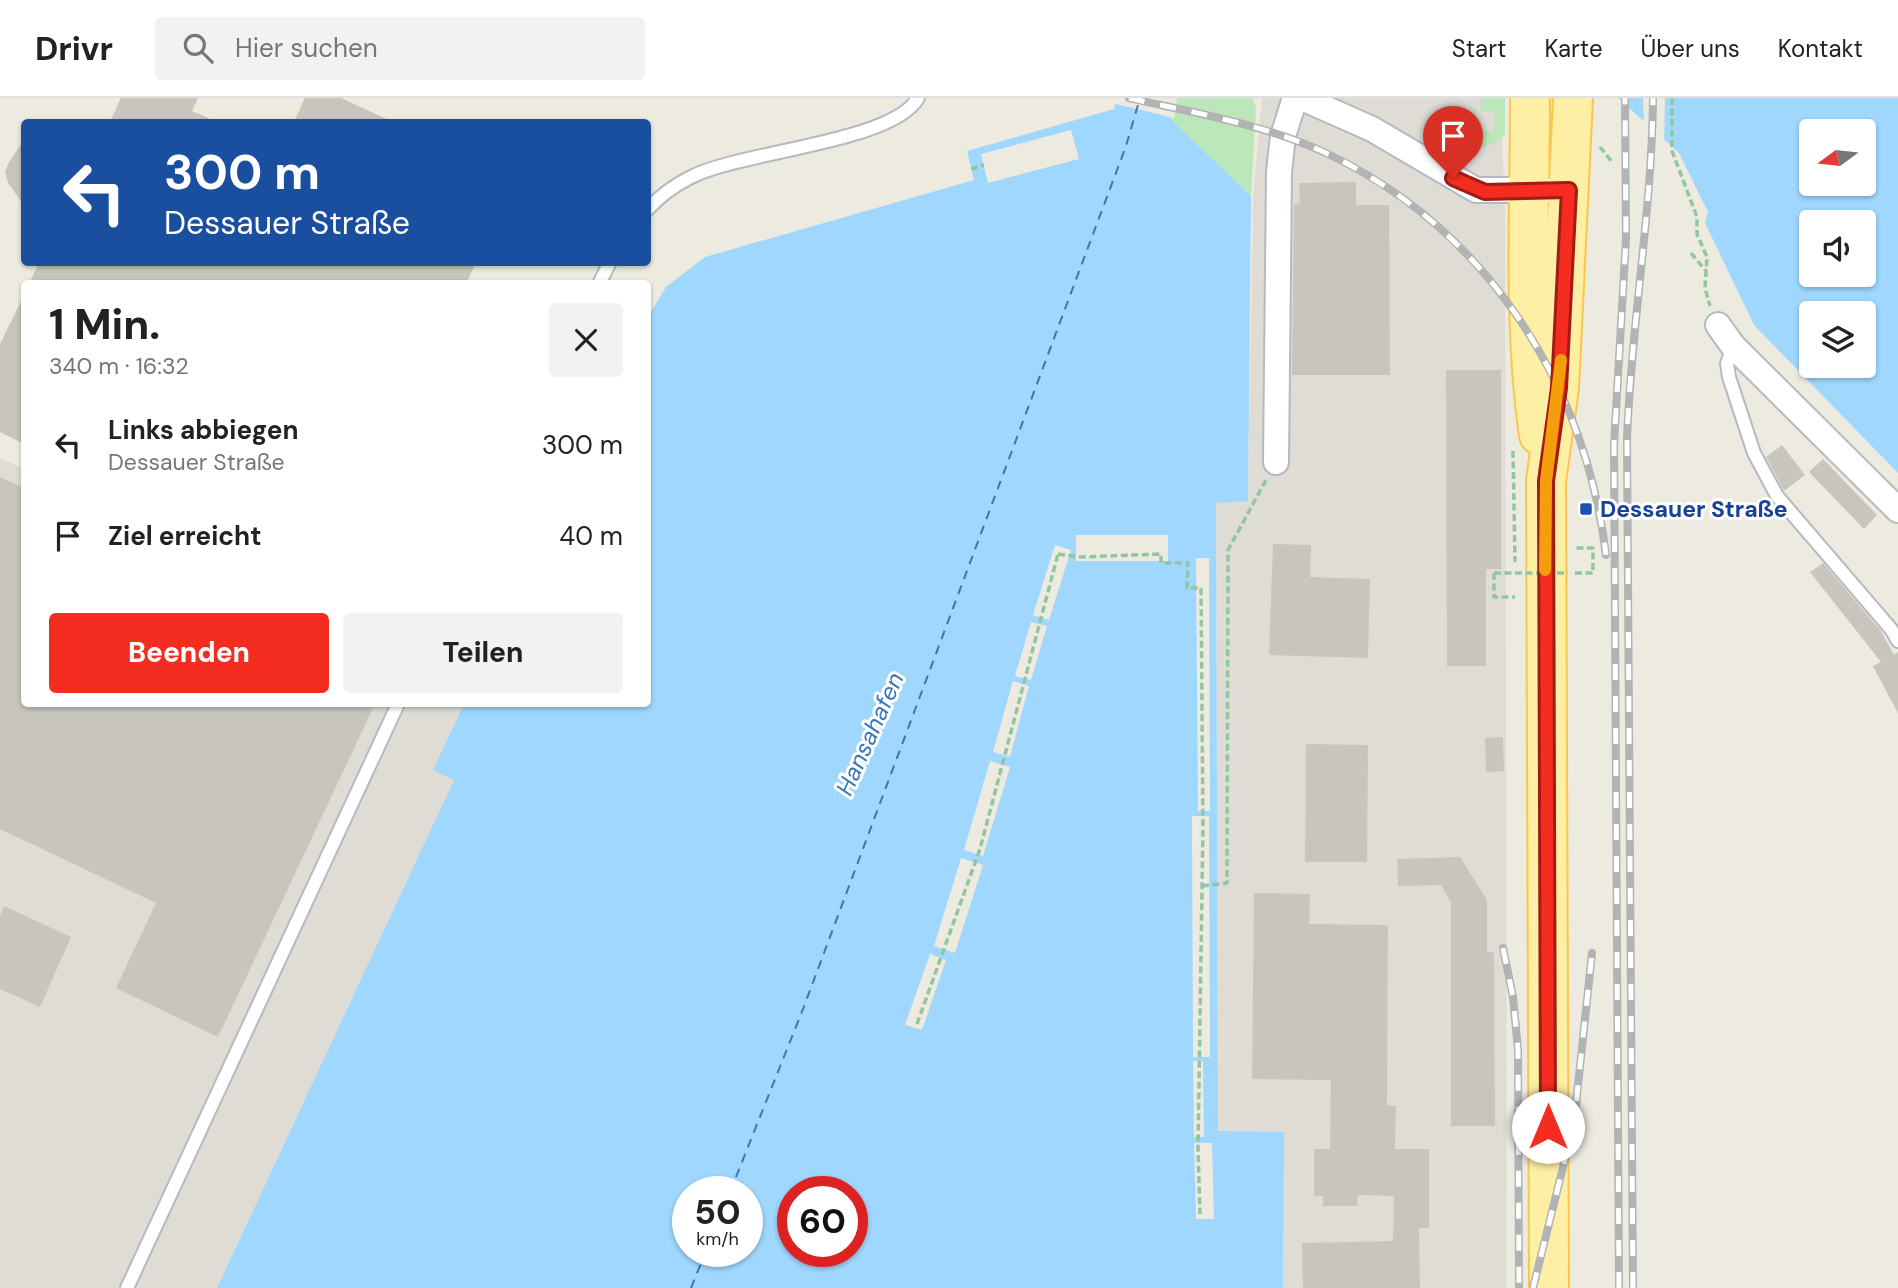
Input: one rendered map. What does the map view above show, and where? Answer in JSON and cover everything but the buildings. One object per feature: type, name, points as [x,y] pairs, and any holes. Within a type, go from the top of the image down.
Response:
[{"type":"main road","points":[[1530,98],[1533,392],[1546,481],[1549,1288]]},
{"type":"main road","points":[[1546,481],[1559,388],[1573,98]]},
{"type":"street","points":[[1276,462],[1279,172],[1283,136],[1296,98]]},
{"type":"street","points":[[1302,98],[1372,130],[1476,190],[1569,190]]},
{"type":"street","points":[[1718,325],[1733,346],[1898,509]]},
{"type":"lane","points":[[651,206],[658,198],[692,176],[873,128],[913,106],[918,98]]},
{"type":"lane","points":[[1733,346],[1727,364],[1729,377],[1763,474],[1777,496],[1891,629],[1898,641]]},
{"type":"lane","points":[[127,1288],[397,707]]},
{"type":"path","points":[[1672,98],[1672,151],[1697,217],[1698,234],[1707,257],[1707,300],[1718,325]]},
{"type":"path","points":[[1602,149],[1612,162]]},
{"type":"path","points":[[971,169],[984,165]]},
{"type":"path","points":[[1691,253],[1706,271]]},
{"type":"path","points":[[1202,886],[1227,883],[1228,550],[1276,462]]},
{"type":"path","points":[[1515,597],[1494,597],[1494,573],[1593,573],[1593,548]]},
{"type":"path","points":[[917,1024],[980,849],[998,769],[1022,689],[1040,611],[1060,554],[1161,554],[1161,563],[1188,563],[1187,588],[1201,587],[1203,825],[1198,1132],[1200,1214]]},
{"type":"shaded area","points":[[1262,98],[1501,98],[1505,220],[1507,1288],[1283,1288],[1284,1133],[1218,1132],[1216,502],[1248,500],[1253,199]]},
{"type":"shaded area","points":[[0,458],[21,468],[21,707],[463,707],[434,769],[455,780],[217,1288],[0,1288]]},
{"type":"green space","points":[[1174,98],[1253,98],[1256,108],[1251,196],[1169,119]]},
{"type":"green space","points":[[1481,98],[1505,98],[1505,134],[1494,143],[1482,147],[1473,145],[1475,130],[1494,132],[1495,112],[1480,111]]},
{"type":"water","name":"Hansahafen","points":[[1117,98],[1174,98],[1170,119],[1251,196],[1248,501],[1216,503],[1218,1131],[1284,1132],[1283,1288],[217,1288],[454,780],[433,770],[463,707],[651,707],[651,312],[666,287],[705,257],[974,180],[967,151],[1114,109]]},
{"type":"water","points":[[1618,98],[1898,98],[1898,473],[1806,378],[1876,378],[1876,301],[1799,301],[1799,371],[1754,325],[1705,223],[1708,212],[1679,153]]},
{"type":"pier","points":[[1113,98],[1177,99],[1174,118],[1112,103]]},
{"type":"pier","points":[[1643,98],[1665,98],[1664,144],[1644,125]]},
{"type":"pier","points":[[1071,130],[1079,159],[988,183],[981,154]]},
{"type":"pier","points":[[1076,535],[1168,535],[1168,561],[1076,561]]},
{"type":"pier","points":[[1055,545],[1071,550],[1049,620],[1033,615]]},
{"type":"pier","points":[[1196,558],[1209,558],[1210,811],[1198,811]]},
{"type":"pier","points":[[1031,622],[1047,626],[1031,680],[1015,676]]},
{"type":"pier","points":[[1013,681],[1029,686],[1010,757],[993,752]]},
{"type":"pier","points":[[990,761],[1010,767],[983,856],[964,850]]},
{"type":"pier","points":[[1192,816],[1209,816],[1210,1057],[1193,1057]]},
{"type":"pier","points":[[961,858],[983,865],[955,953],[934,946]]},
{"type":"pier","points":[[930,954],[946,960],[922,1030],[905,1025]]},
{"type":"pier","points":[[1193,1061],[1203,1061],[1204,1137],[1194,1137]]},
{"type":"pier","points":[[1194,1143],[1212,1143],[1214,1219],[1196,1219]]},
{"type":"ferry route","points":[[736,1176],[803,1009],[1126,146],[1140,98]]},
{"type":"ferry route","points":[[691,1288],[700,1267]]},
{"type":"railway","points":[[1129,98],[1230,121],[1305,144],[1385,186],[1436,225],[1480,269],[1519,318],[1551,373],[1576,430],[1595,492],[1606,555]]},
{"type":"railway","points":[[1619,1288],[1614,445],[1626,239],[1625,98]]},
{"type":"railway","points":[[1633,1288],[1627,439],[1649,183],[1653,98]]},
{"type":"railway","points":[[1503,948],[1513,997],[1518,1050],[1519,1288]]},
{"type":"railway","points":[[1533,1288],[1574,1123],[1592,953]]},
{"type":"slow traffic","points":[[1545,570],[1546,481],[1561,360]]},
{"type":"place","name":"Dessauer Straße","points":[[1586,509]]},
{"type":"route","points":[[1453,178],[1485,192],[1569,190],[1559,388],[1546,481],[1548,1127]]}]
